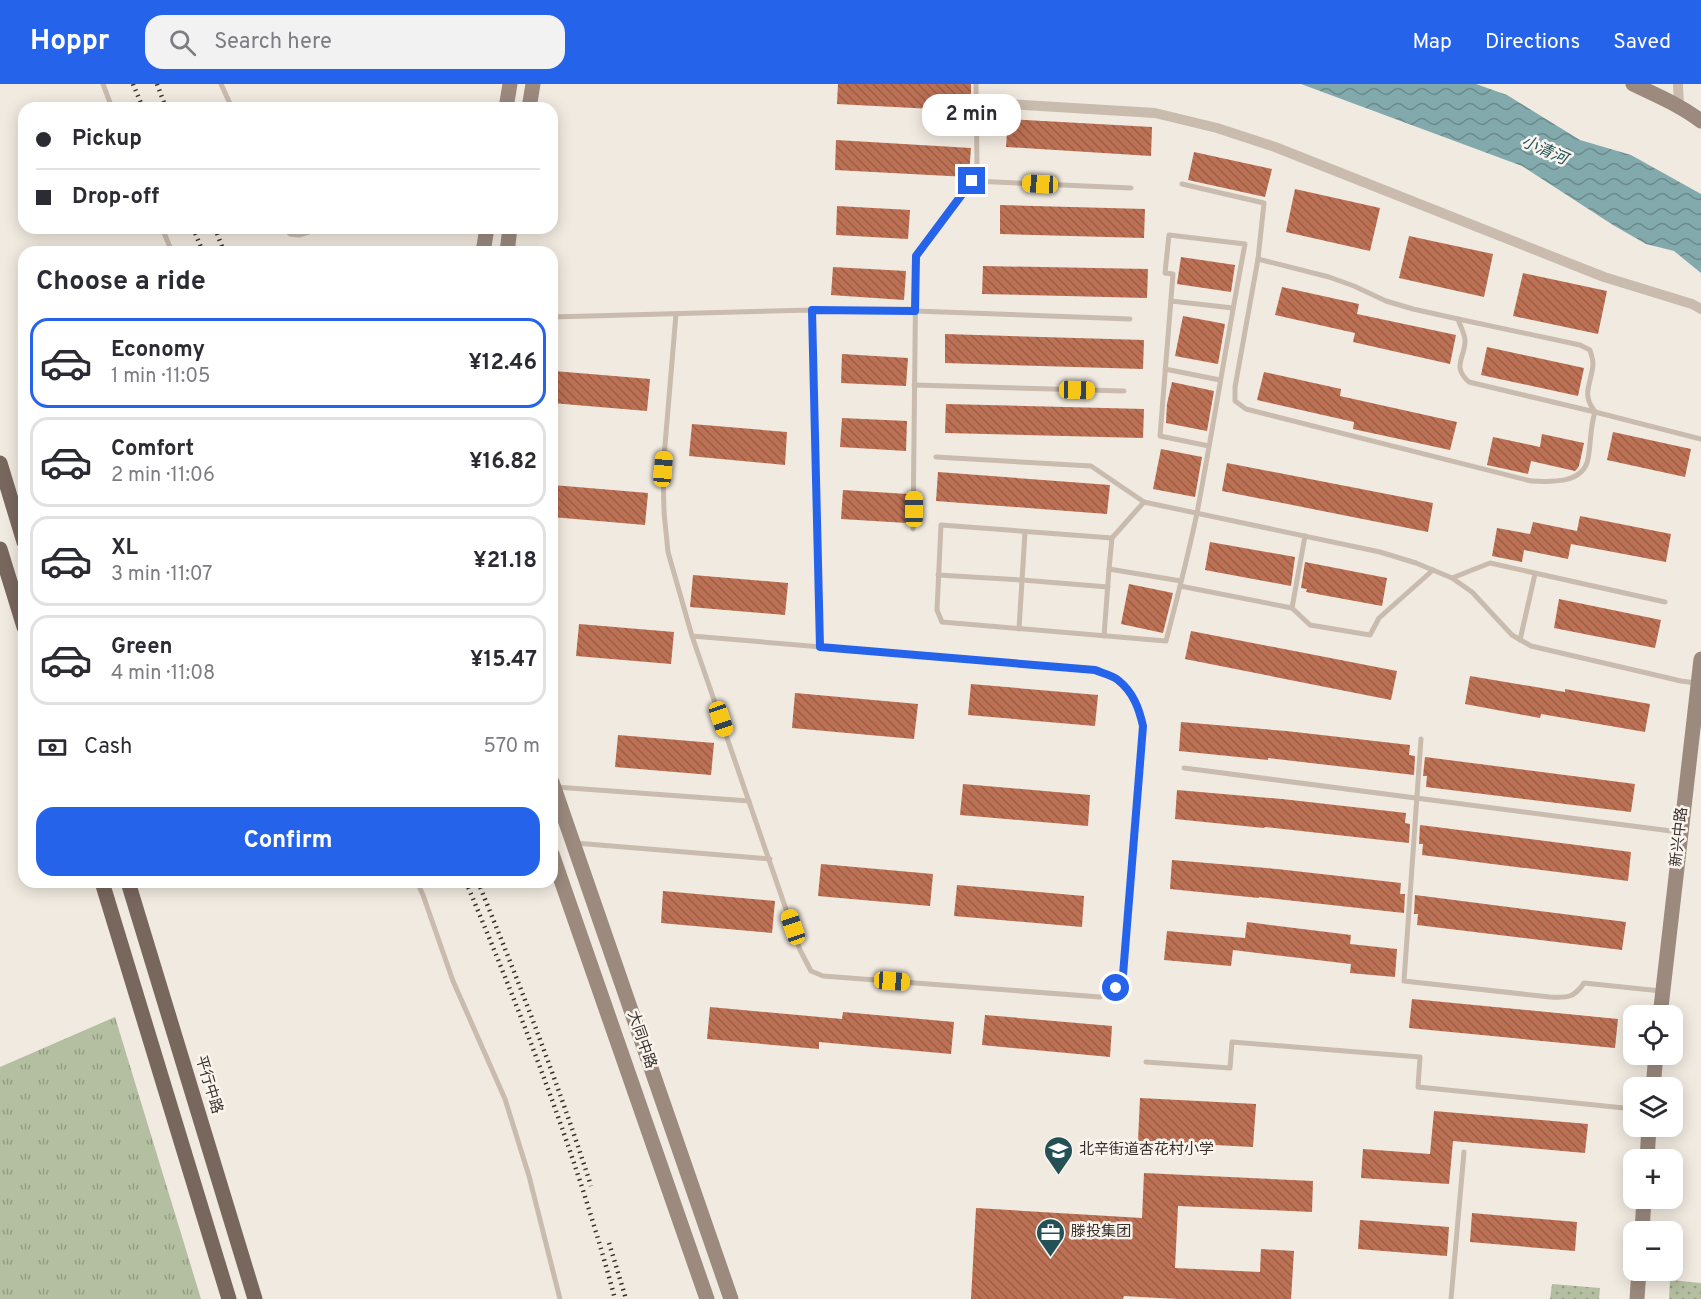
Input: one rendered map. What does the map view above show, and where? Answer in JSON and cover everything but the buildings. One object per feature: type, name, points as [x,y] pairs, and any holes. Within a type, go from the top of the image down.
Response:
[{"type":"main road","points":[[507,102],[510,84]]},
{"type":"main road","points":[[530,102],[533,84]]},
{"type":"main road","points":[[1633,84],[1701,121]]},
{"type":"main road","points":[[0,463],[18,522]]},
{"type":"main road","points":[[0,549],[18,608]]},
{"type":"main road","name":"新兴中路","points":[[1661,1005],[1701,659]]},
{"type":"main road","name":"大同中路","points":[[558,799],[731,1299]]},
{"type":"main road","name":"大同中路","points":[[558,871],[707,1299]]},
{"type":"main road","points":[[104,888],[229,1299]]},
{"type":"main road","name":"平行中路","points":[[130,888],[255,1299]]},
{"type":"main road","points":[[1637,1299],[1638,1281]]},
{"type":"street","points":[[1678,84],[1679,107]]},
{"type":"street","points":[[976,102],[1155,113],[1217,128],[1275,147],[1604,277],[1692,304],[1701,309]]},
{"type":"lane","points":[[103,84],[110,102]]},
{"type":"lane","points":[[221,84],[229,102]]},
{"type":"lane","points":[[914,529],[916,256],[972,181],[976,166],[976,84]]},
{"type":"lane","points":[[972,181],[1131,188]]},
{"type":"lane","points":[[1182,184],[1264,203],[1258,260],[1235,387],[1235,401],[1246,409],[1532,481],[1552,482],[1580,473],[1587,462],[1595,411]]},
{"type":"lane","points":[[1112,538],[941,525],[937,610],[942,622],[1166,641],[1196,514],[1209,446],[1245,244],[1169,235],[1165,273],[1173,274],[1160,436],[1209,446]]},
{"type":"lane","points":[[1258,260],[1329,277],[1386,302],[1580,345],[1590,350],[1593,363],[1587,390],[1588,403],[1595,411]]},
{"type":"lane","points":[[1171,301],[1233,308]]},
{"type":"lane","points":[[812,310],[820,647]]},
{"type":"lane","points":[[558,317],[812,310],[915,311],[1130,319]]},
{"type":"lane","points":[[676,314],[663,469],[668,552],[692,636],[800,950],[811,971],[823,976],[1100,997],[1116,988],[1123,975],[1143,726],[1139,708],[1131,693],[1116,678],[1095,670],[692,636]]},
{"type":"lane","points":[[1458,319],[1466,340],[1460,368],[1462,376],[1468,382],[1595,411],[1701,439]]},
{"type":"lane","points":[[1165,369],[1220,380]]},
{"type":"lane","points":[[914,385],[1124,391]]},
{"type":"lane","points":[[936,457],[1090,466],[1144,502],[1380,552],[1416,563],[1452,578],[1472,592],[1512,635],[1531,646],[1698,683]]},
{"type":"lane","points":[[1104,636],[1112,538],[1144,502]]},
{"type":"lane","points":[[1019,629],[1025,532]]},
{"type":"lane","points":[[1292,608],[1305,536]]},
{"type":"lane","points":[[1452,578],[1490,563],[1665,602]]},
{"type":"lane","points":[[1109,569],[1292,608],[1310,625],[1370,635],[1379,618],[1433,570]]},
{"type":"lane","points":[[1520,639],[1535,574]]},
{"type":"lane","points":[[938,575],[1108,587]]},
{"type":"lane","points":[[1421,739],[1404,981],[1566,998],[1577,992],[1584,983],[1663,991]]},
{"type":"lane","points":[[1184,768],[1680,832]]},
{"type":"lane","points":[[558,784],[749,801]]},
{"type":"lane","points":[[573,843],[770,859]]},
{"type":"lane","points":[[420,888],[453,981],[505,1099],[529,1176],[560,1299]]},
{"type":"lane","points":[[1146,1062],[1230,1068],[1232,1042],[1420,1057],[1418,1087],[1623,1108]]},
{"type":"lane","points":[[1451,1299],[1464,1152]]},
{"type":"green space","points":[[115,1017],[201,1299],[0,1299],[0,1067]]},
{"type":"green space","points":[[1670,1281],[1701,1283],[1701,1299],[1669,1299]]},
{"type":"green space","points":[[1552,1284],[1600,1288],[1599,1299],[1550,1299]]},
{"type":"water","name":"小清河","points":[[1301,84],[1476,84],[1507,95],[1580,140],[1631,155],[1701,194],[1701,273],[1674,251],[1646,244],[1522,166]]},
{"type":"railway","points":[[133,84],[140,102]]},
{"type":"railway","points":[[157,84],[164,102]]},
{"type":"railway","points":[[196,234],[200,246]]},
{"type":"railway","points":[[217,234],[222,246]]},
{"type":"railway","points":[[468,888],[548,1088],[584,1193],[615,1299]]},
{"type":"railway","points":[[480,888],[538,1033],[591,1186]]},
{"type":"railway","points":[[609,1243],[626,1299]]},
{"type":"place","name":"北辛街道杏花村小学","points":[[1058,1176]]},
{"type":"place","name":"滕投集团","points":[[1050,1258]]},
{"type":"route","points":[[972,181],[916,256],[915,311],[812,310],[820,647],[1095,670],[1116,678],[1131,693],[1139,708],[1143,726],[1123,975],[1116,988]]}]
